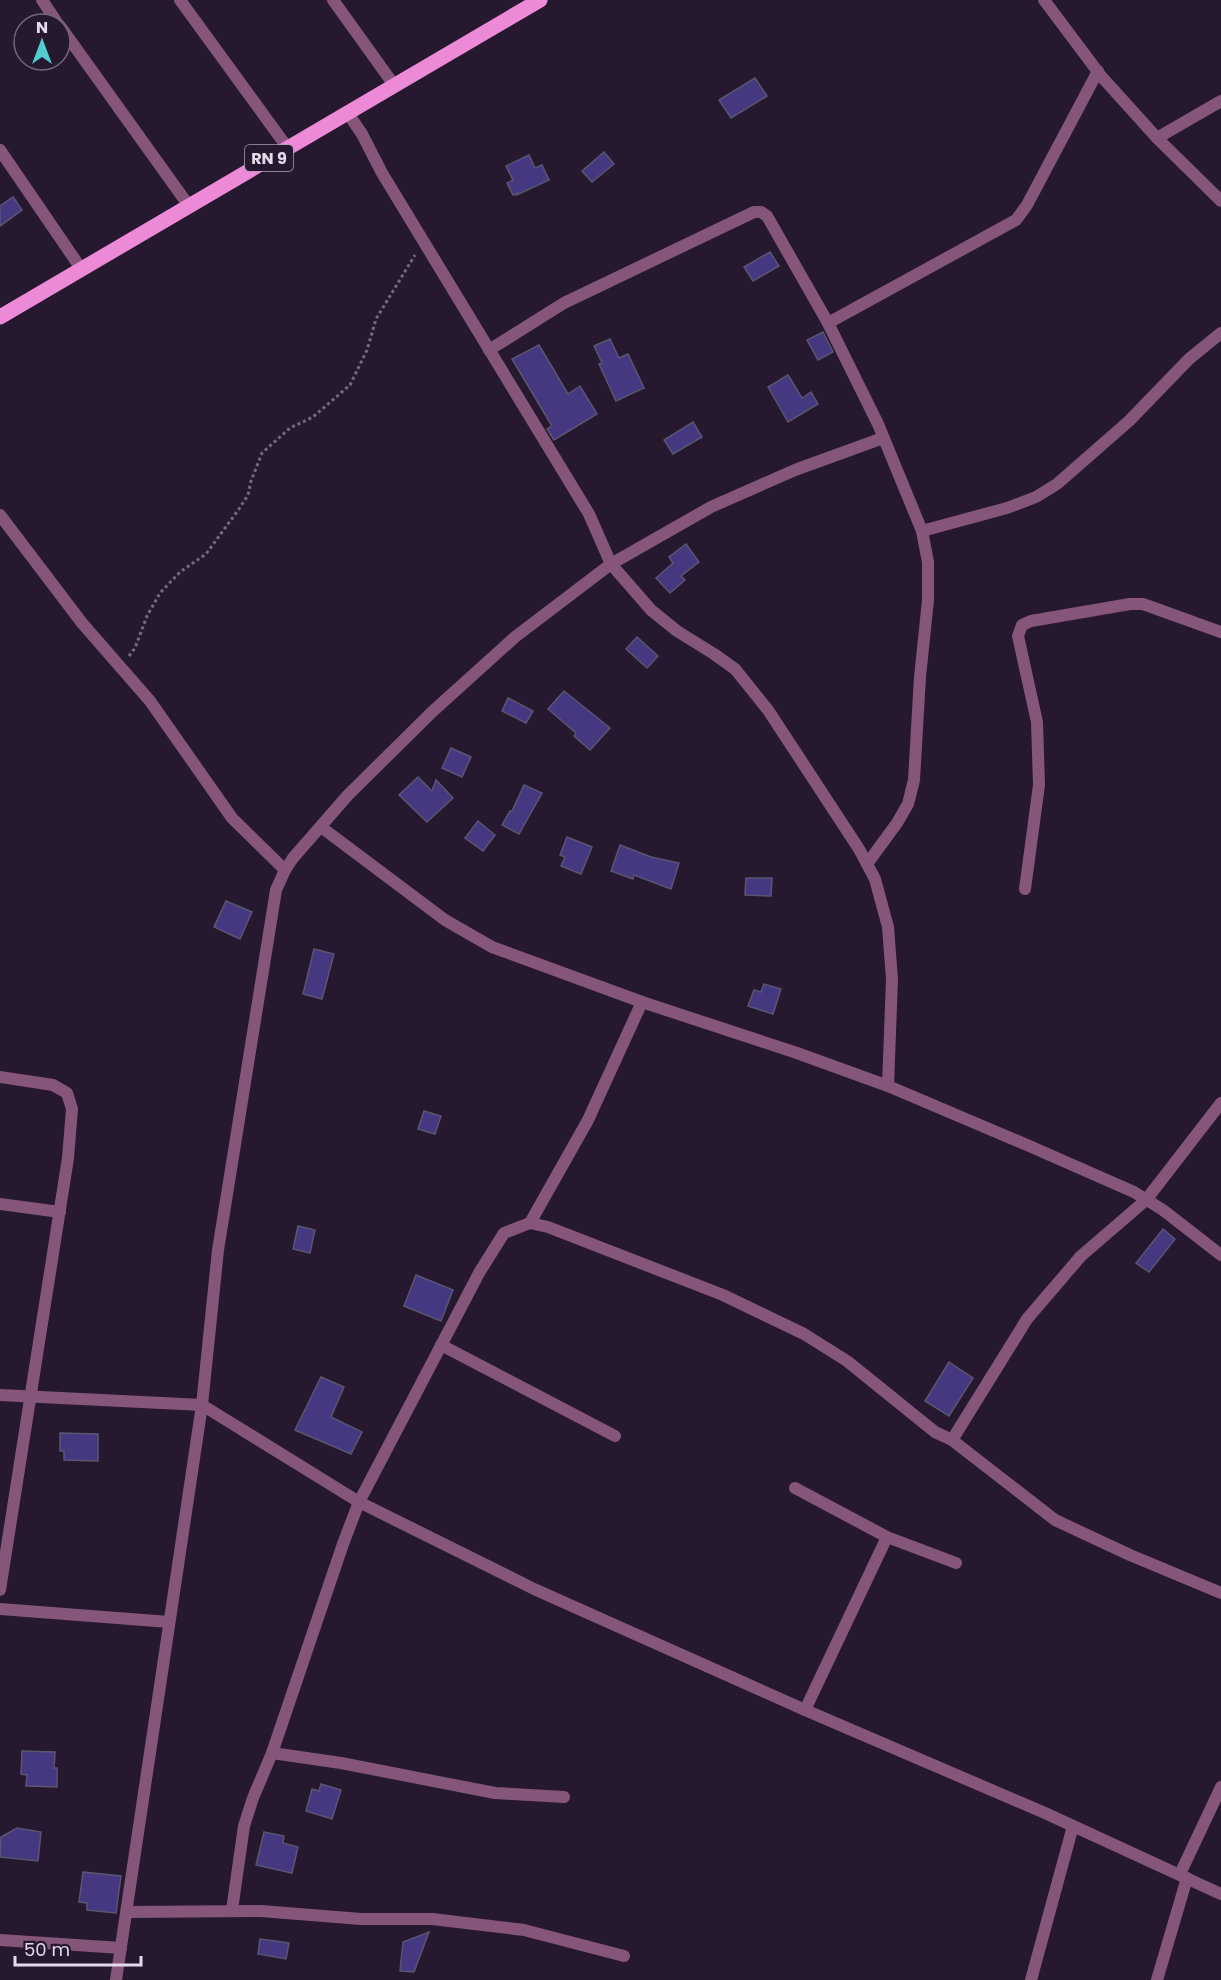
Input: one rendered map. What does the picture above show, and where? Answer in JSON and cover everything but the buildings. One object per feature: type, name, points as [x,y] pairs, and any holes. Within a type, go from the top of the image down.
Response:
[{"type":"main road","name":"RN 9","points":[[0,318],[540,0]]},
{"type":"street","points":[[180,0],[287,147]]},
{"type":"street","points":[[333,0],[394,85]]},
{"type":"street","points":[[1044,0],[1098,71],[1157,138],[1221,201]]},
{"type":"street","points":[[72,43],[189,206]]},
{"type":"street","points":[[828,323],[1016,220],[1027,205],[1098,71]]},
{"type":"street","points":[[1157,138],[1221,101]]},
{"type":"street","points":[[347,112],[589,514],[611,564],[651,610],[677,631],[735,669],[768,710],[859,849],[875,879],[888,927],[891,979],[888,1086]]},
{"type":"street","points":[[0,150],[82,270]]},
{"type":"street","points":[[489,350],[564,303],[754,212],[762,212],[767,216],[828,323],[878,424],[922,531],[928,562],[928,600],[920,677],[914,780],[908,804],[867,864]]},
{"type":"street","points":[[922,531],[1007,508],[1036,497],[1057,483],[1129,421],[1189,359],[1221,333]]},
{"type":"street","points":[[116,1980],[128,1912],[202,1405],[218,1250],[253,1021],[276,890],[285,870],[348,795],[432,712],[515,637],[611,564],[711,507],[795,470],[883,438]]},
{"type":"street","points":[[0,515],[82,623],[150,701],[232,818],[285,870]]},
{"type":"street","points":[[1025,889],[1039,785],[1037,722],[1018,636],[1022,626],[1031,621],[1130,604],[1143,604],[1221,632]]},
{"type":"street","points":[[321,826],[445,920],[492,947],[642,1002],[797,1053],[888,1086],[1134,1192],[1162,1210],[1221,1255]]},
{"type":"street","points":[[530,1223],[588,1120],[642,1002]]},
{"type":"street","points":[[0,1077],[53,1085],[67,1093],[72,1109],[60,1212],[0,1590]]},
{"type":"street","points":[[952,1440],[1028,1319],[1081,1256],[1146,1200],[1221,1103]]},
{"type":"street","points":[[0,1204],[60,1212]]},
{"type":"street","points":[[232,1910],[244,1826],[272,1753],[342,1544],[359,1502],[479,1273],[504,1233],[530,1223],[548,1227],[723,1295],[804,1334],[847,1361],[935,1432],[952,1440],[1055,1520],[1130,1555],[1221,1593]]},
{"type":"street","points":[[441,1345],[615,1436]]},
{"type":"street","points":[[0,1395],[202,1405],[359,1502],[534,1589],[1073,1826],[1221,1894]]},
{"type":"street","points":[[795,1488],[887,1537],[956,1563]]},
{"type":"street","points":[[805,1710],[887,1537]]},
{"type":"street","points":[[0,1610],[169,1622]]},
{"type":"street","points":[[272,1753],[341,1763],[495,1793],[564,1797]]},
{"type":"street","points":[[1157,1980],[1184,1876],[1221,1787]]},
{"type":"street","points":[[1031,1980],[1073,1826]]},
{"type":"street","points":[[128,1912],[232,1910],[361,1919],[432,1919],[524,1930],[624,1956]]},
{"type":"street","points":[[0,1940],[121,1948]]},
{"type":"path","points":[[122,667],[135,648],[159,593],[180,572],[206,554],[248,495],[262,453],[290,428],[313,417],[350,385],[367,350],[376,319],[424,242]]}]
